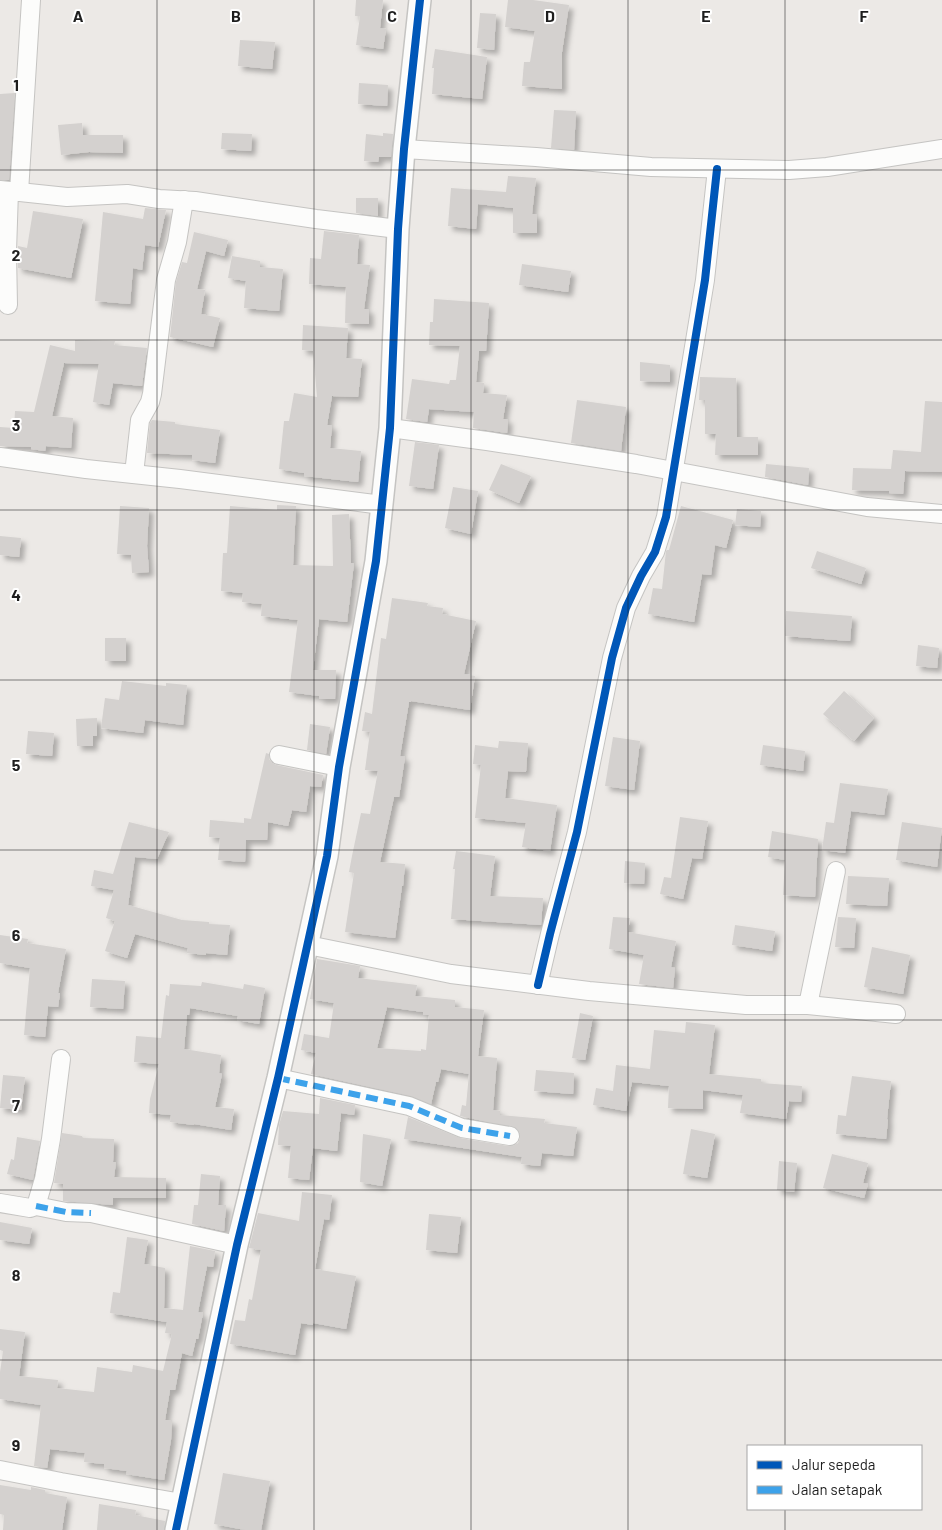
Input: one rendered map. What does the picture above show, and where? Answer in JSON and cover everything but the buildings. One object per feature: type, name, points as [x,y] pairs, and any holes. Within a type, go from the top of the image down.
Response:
[{"type":"street","points":[[8,305],[9,191],[31,0]]},
{"type":"street","points":[[176,1530],[237,1245],[278,1078],[327,856],[339,767],[376,561],[390,428],[398,229],[404,149],[420,0]]},
{"type":"street","points":[[404,149],[536,157],[651,167],[717,169],[799,169],[849,164],[942,149]]},
{"type":"street","points":[[538,985],[577,832],[616,641],[626,608],[655,552],[666,517],[697,335],[717,169]]},
{"type":"street","points":[[9,191],[68,197],[127,194],[159,200],[184,200],[398,229]]},
{"type":"street","points":[[134,474],[140,420],[150,402],[152,394],[166,280],[177,242],[184,200]]},
{"type":"street","points":[[390,428],[487,440],[636,464],[867,507],[942,514]]},
{"type":"street","points":[[0,457],[382,505]]},
{"type":"street","points":[[280,755],[339,767]]},
{"type":"street","points":[[808,1005],[836,870]]},
{"type":"street","points":[[308,945],[452,974],[589,991],[746,1005],[808,1005],[896,1014]]},
{"type":"street","points":[[36,1206],[44,1179],[51,1139],[61,1059]]},
{"type":"street","points":[[278,1078],[409,1106],[462,1128],[510,1136]]},
{"type":"street","points":[[0,1204],[30,1208],[36,1206],[66,1212],[91,1214],[237,1245]]},
{"type":"street","points":[[0,1470],[182,1503]]},
{"type":"marked path","points":[[278,1078],[409,1106],[462,1128],[510,1136]]},
{"type":"marked path","points":[[36,1206],[66,1212],[91,1213]]},
{"type":"cycle path","points":[[176,1530],[237,1245],[278,1078],[327,856],[339,767],[376,561],[390,428],[398,229],[404,149],[420,0]]},
{"type":"cycle path","points":[[538,985],[577,832],[612,658],[626,608],[655,552],[666,517],[705,280],[717,169]]}]
